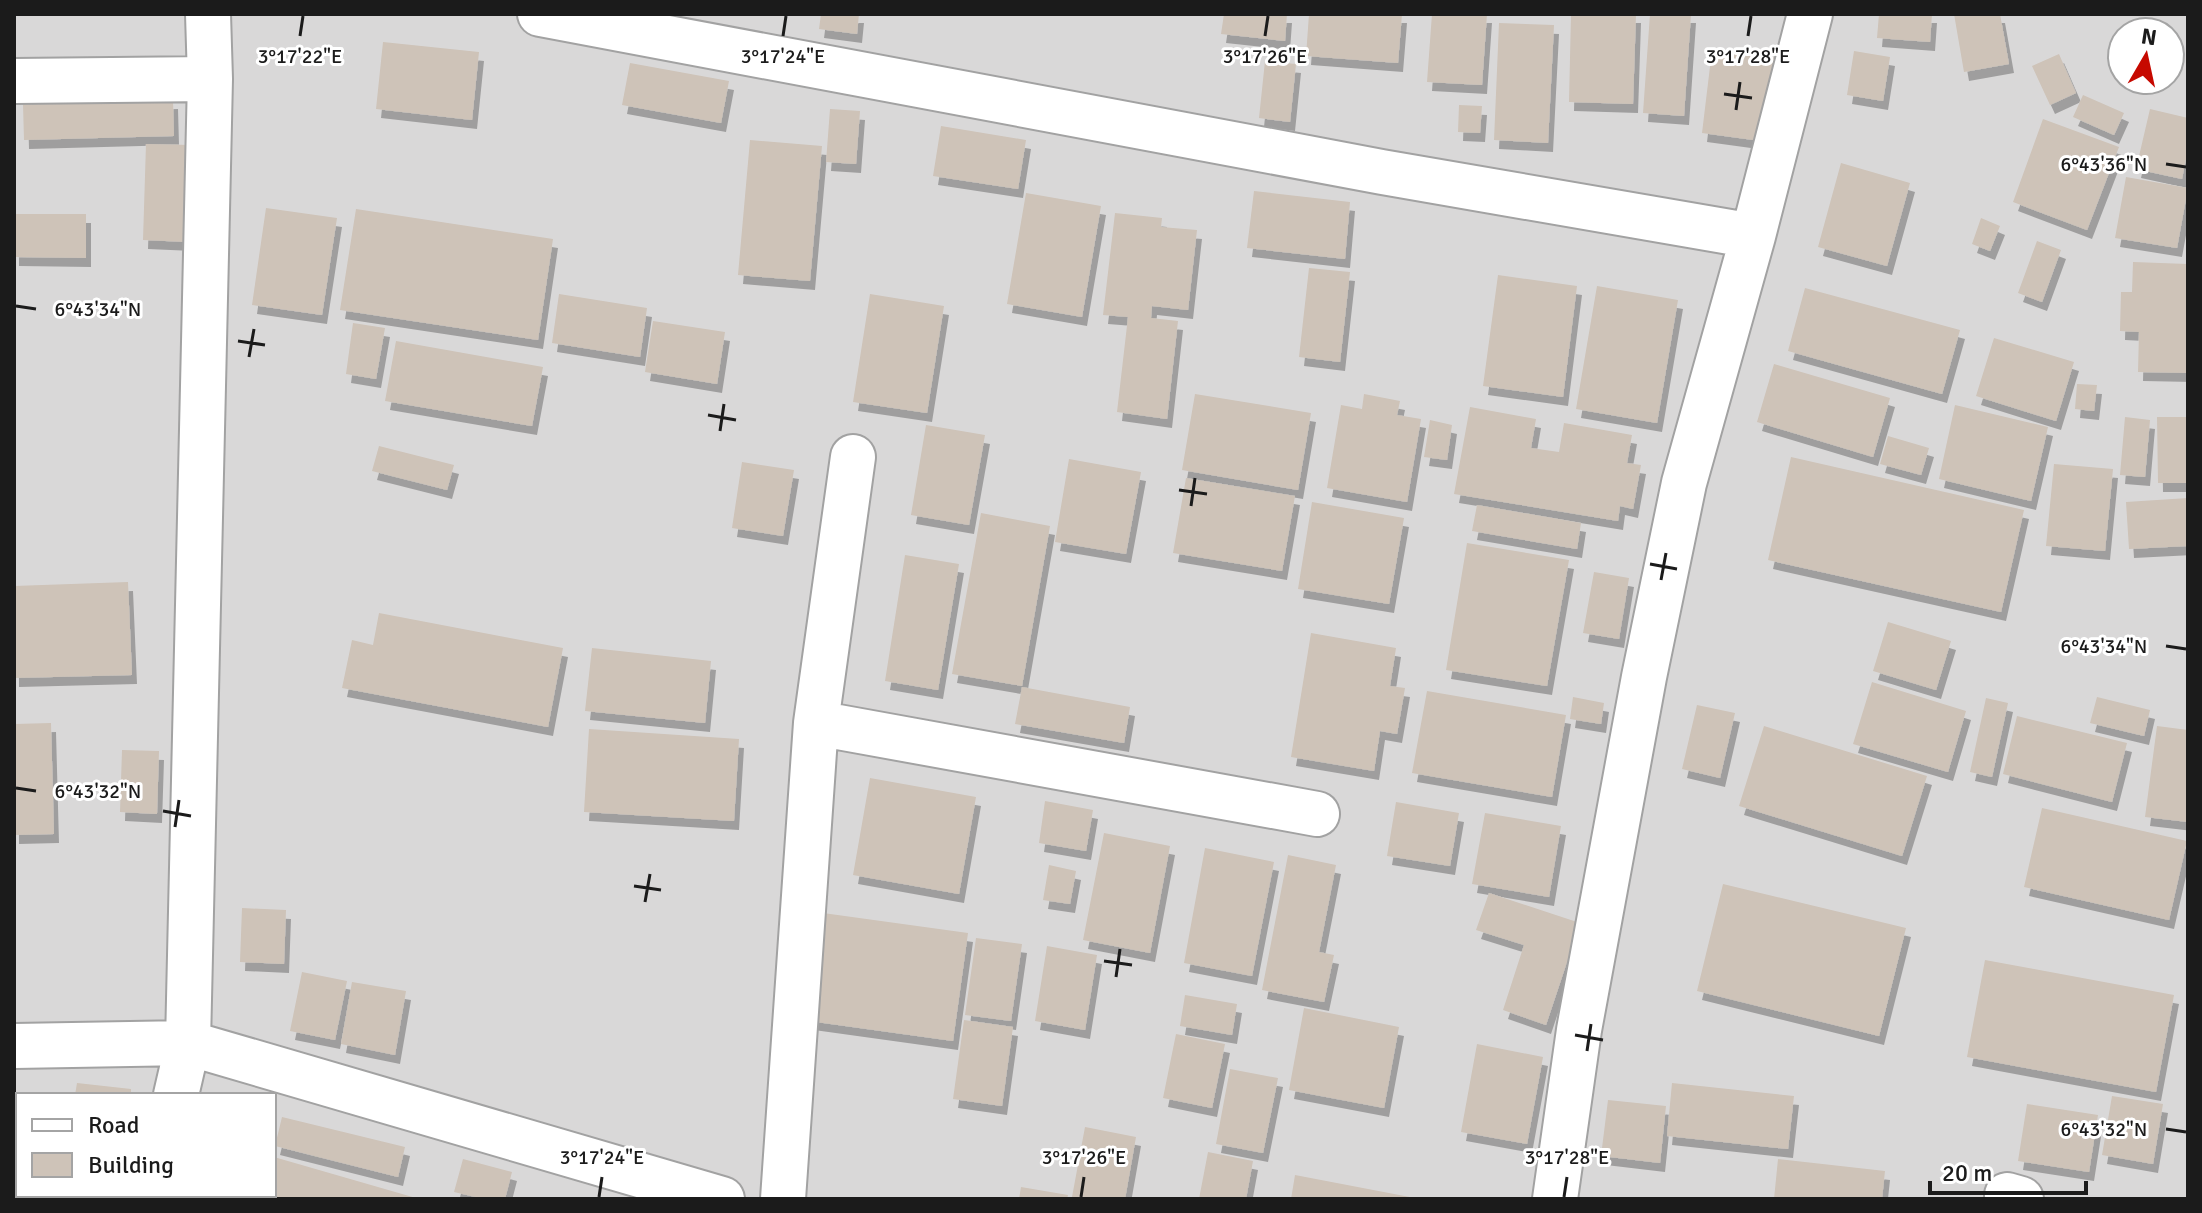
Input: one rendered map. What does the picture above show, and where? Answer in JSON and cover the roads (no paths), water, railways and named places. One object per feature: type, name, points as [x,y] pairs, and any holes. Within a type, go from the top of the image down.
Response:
[{"type":"street","points":[[176,1093],[188,1043],[210,79],[208,14]]},
{"type":"street","points":[[540,14],[1382,172],[1753,236]]},
{"type":"street","points":[[1555,1199],[1579,1030],[1677,513],[1810,14]]},
{"type":"street","points":[[14,81],[210,79]]},
{"type":"street","points":[[783,1199],[816,723],[853,457]]},
{"type":"street","points":[[816,723],[1317,814]]},
{"type":"street","points":[[14,1046],[188,1043],[722,1199]]}]
